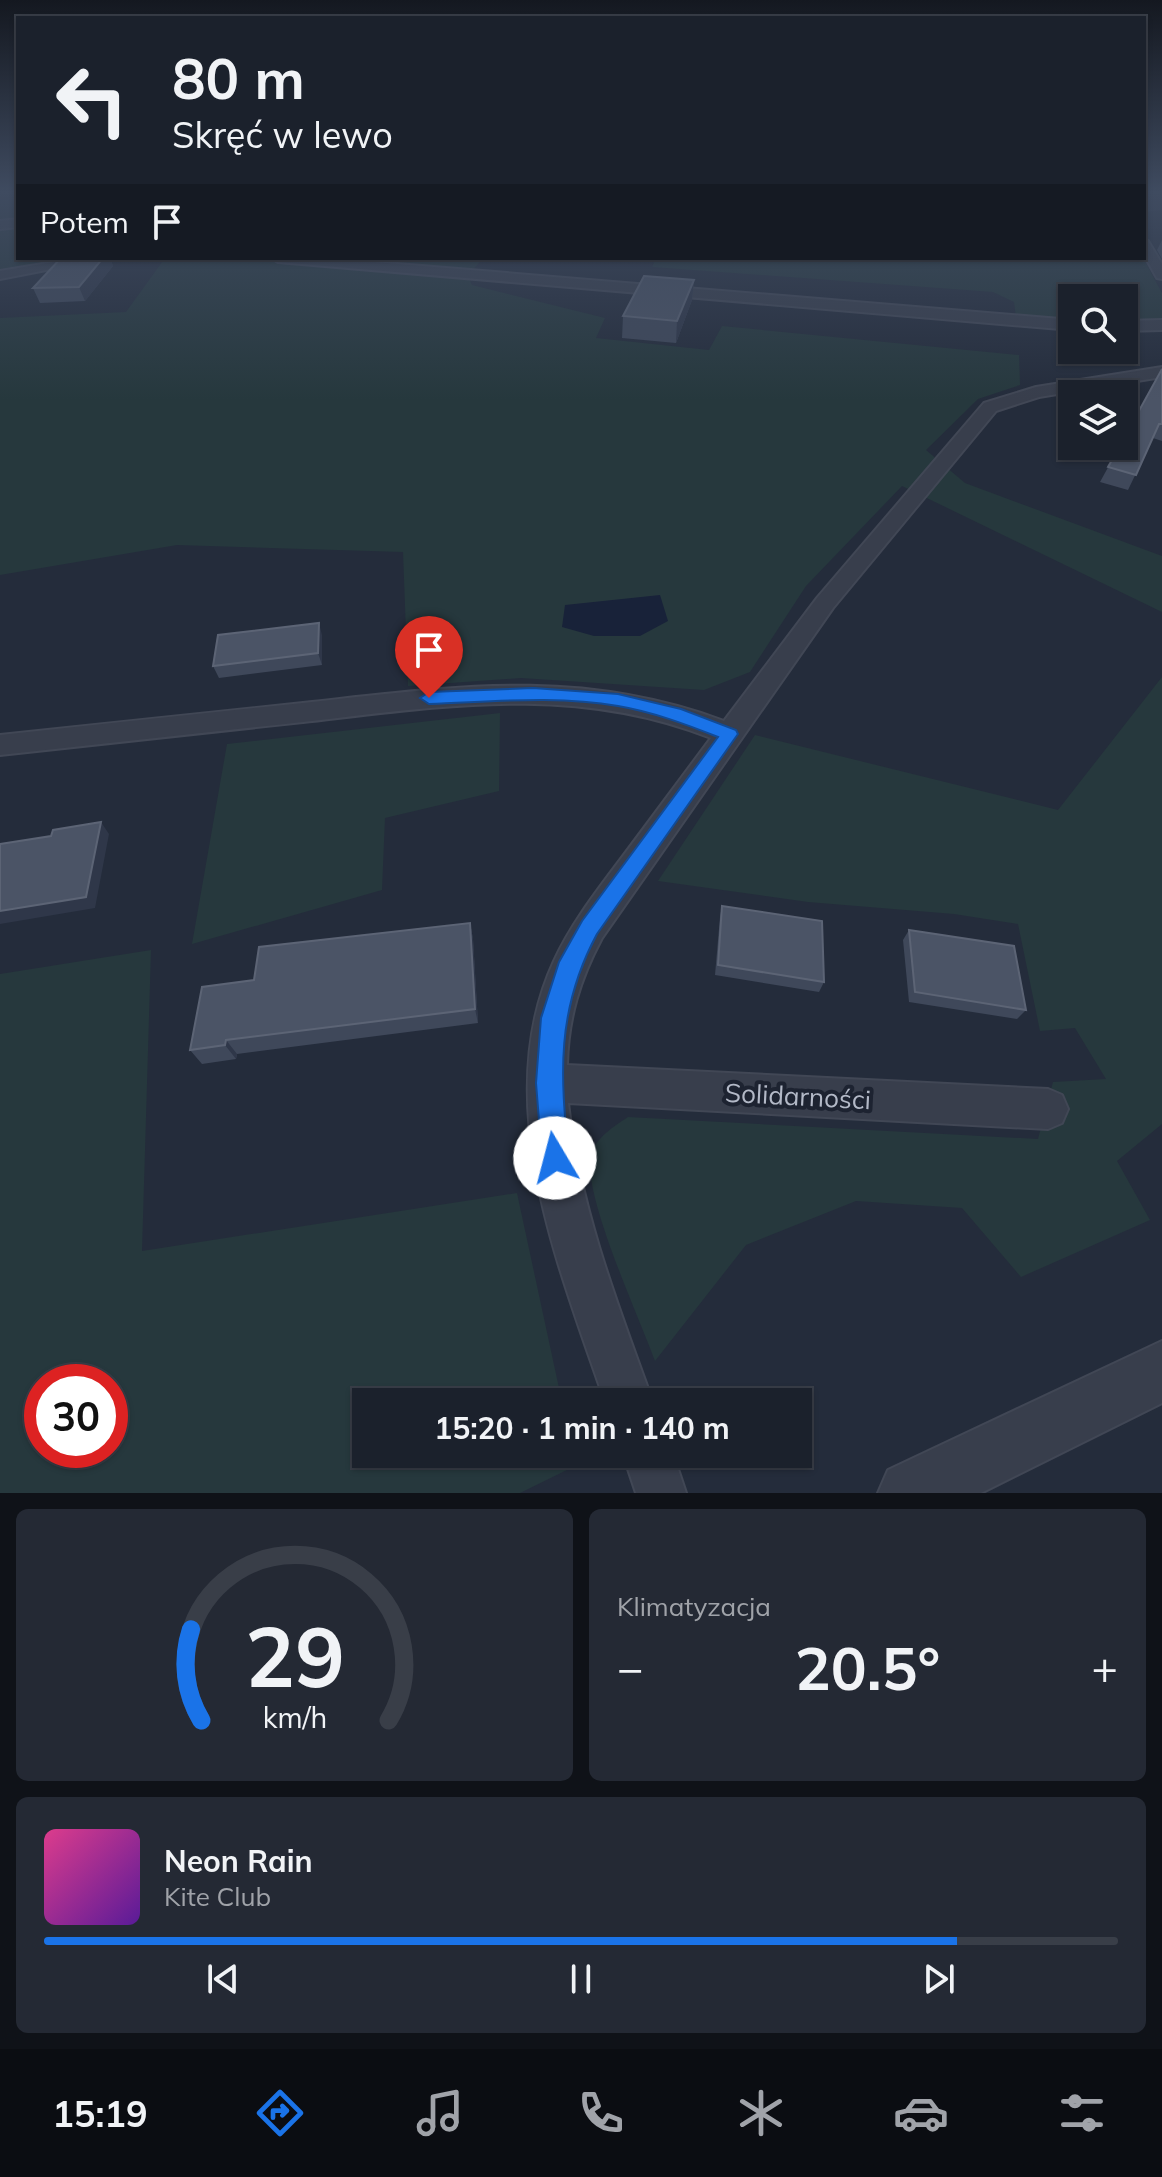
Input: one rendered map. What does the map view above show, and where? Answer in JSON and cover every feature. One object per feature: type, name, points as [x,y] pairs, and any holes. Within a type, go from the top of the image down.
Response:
[{"type":"street","points":[[2,275],[85,261]]},
{"type":"street","points":[[310,261],[1058,324]]},
{"type":"street","points":[[1138,326],[1162,325]]},
{"type":"street","points":[[624,1388],[564,1201],[551,1136],[549,1083],[553,1018],[570,962],[590,927],[825,603],[990,407],[1036,392],[1162,372]]},
{"type":"street","points":[[0,745],[456,696],[533,694],[618,700],[675,714],[729,734]]},
{"type":"street","name":"Solidarności","points":[[549,1083],[1048,1109]]},
{"type":"street","points":[[911,1493],[1162,1371]]},
{"type":"street","points":[[653,1468],[661,1493]]},
{"type":"shaded area","points":[[0,261],[69,261],[0,273]]},
{"type":"shaded area","points":[[163,261],[481,261],[468,276],[472,285],[605,318],[596,338],[709,350],[722,326],[1019,355],[1020,385],[978,399],[926,450],[965,483],[1162,556],[1162,612],[902,486],[806,586],[750,672],[704,690],[521,678],[408,686],[403,552],[177,545],[0,575],[0,318],[126,312]]},
{"type":"shaded area","points":[[655,261],[1144,261],[1162,293],[1162,323],[1138,323],[1138,284],[1058,284],[1058,321],[1016,317],[1014,302],[993,292],[652,267]]},
{"type":"shaded area","points":[[1162,677],[1162,1124],[1117,1161],[1150,1220],[1021,1277],[962,1208],[856,1201],[746,1245],[655,1361],[603,1226],[591,1174],[591,1156],[597,1143],[628,1117],[1038,1139],[1053,1082],[1106,1079],[1075,1028],[1040,1031],[1018,924],[954,914],[808,902],[658,881],[755,735],[1058,810]]},
{"type":"shaded area","points":[[500,713],[499,791],[385,818],[382,890],[192,944],[227,744]]},
{"type":"shaded area","points":[[151,950],[142,1251],[517,1193],[559,1388],[352,1388],[352,1468],[571,1468],[520,1493],[0,1493],[0,974]]},
{"type":"water","points":[[660,595],[668,621],[640,636],[594,636],[562,627],[565,605]]},
{"type":"building","points":[[59,261],[101,261],[79,287],[33,288]]},
{"type":"building","points":[[644,276],[694,280],[677,321],[623,316]]},
{"type":"building","points":[[1162,369],[1162,424],[1159,424],[1136,475],[1108,467],[1112,460],[1138,460],[1138,413]]},
{"type":"building","points":[[319,623],[318,653],[213,666],[218,635]]},
{"type":"building","points":[[101,822],[86,897],[0,911],[0,844],[51,836],[53,830]]},
{"type":"building","points":[[722,906],[822,921],[824,982],[718,965]]},
{"type":"building","points":[[470,923],[475,1009],[226,1040],[225,1045],[190,1050],[202,987],[254,980],[259,947]]},
{"type":"building","points":[[909,930],[1014,946],[1026,1010],[915,992]]},
{"type":"route","points":[[429,698],[533,694],[618,700],[675,714],[729,734],[590,927],[570,962],[553,1018],[549,1083],[555,1158]]}]
